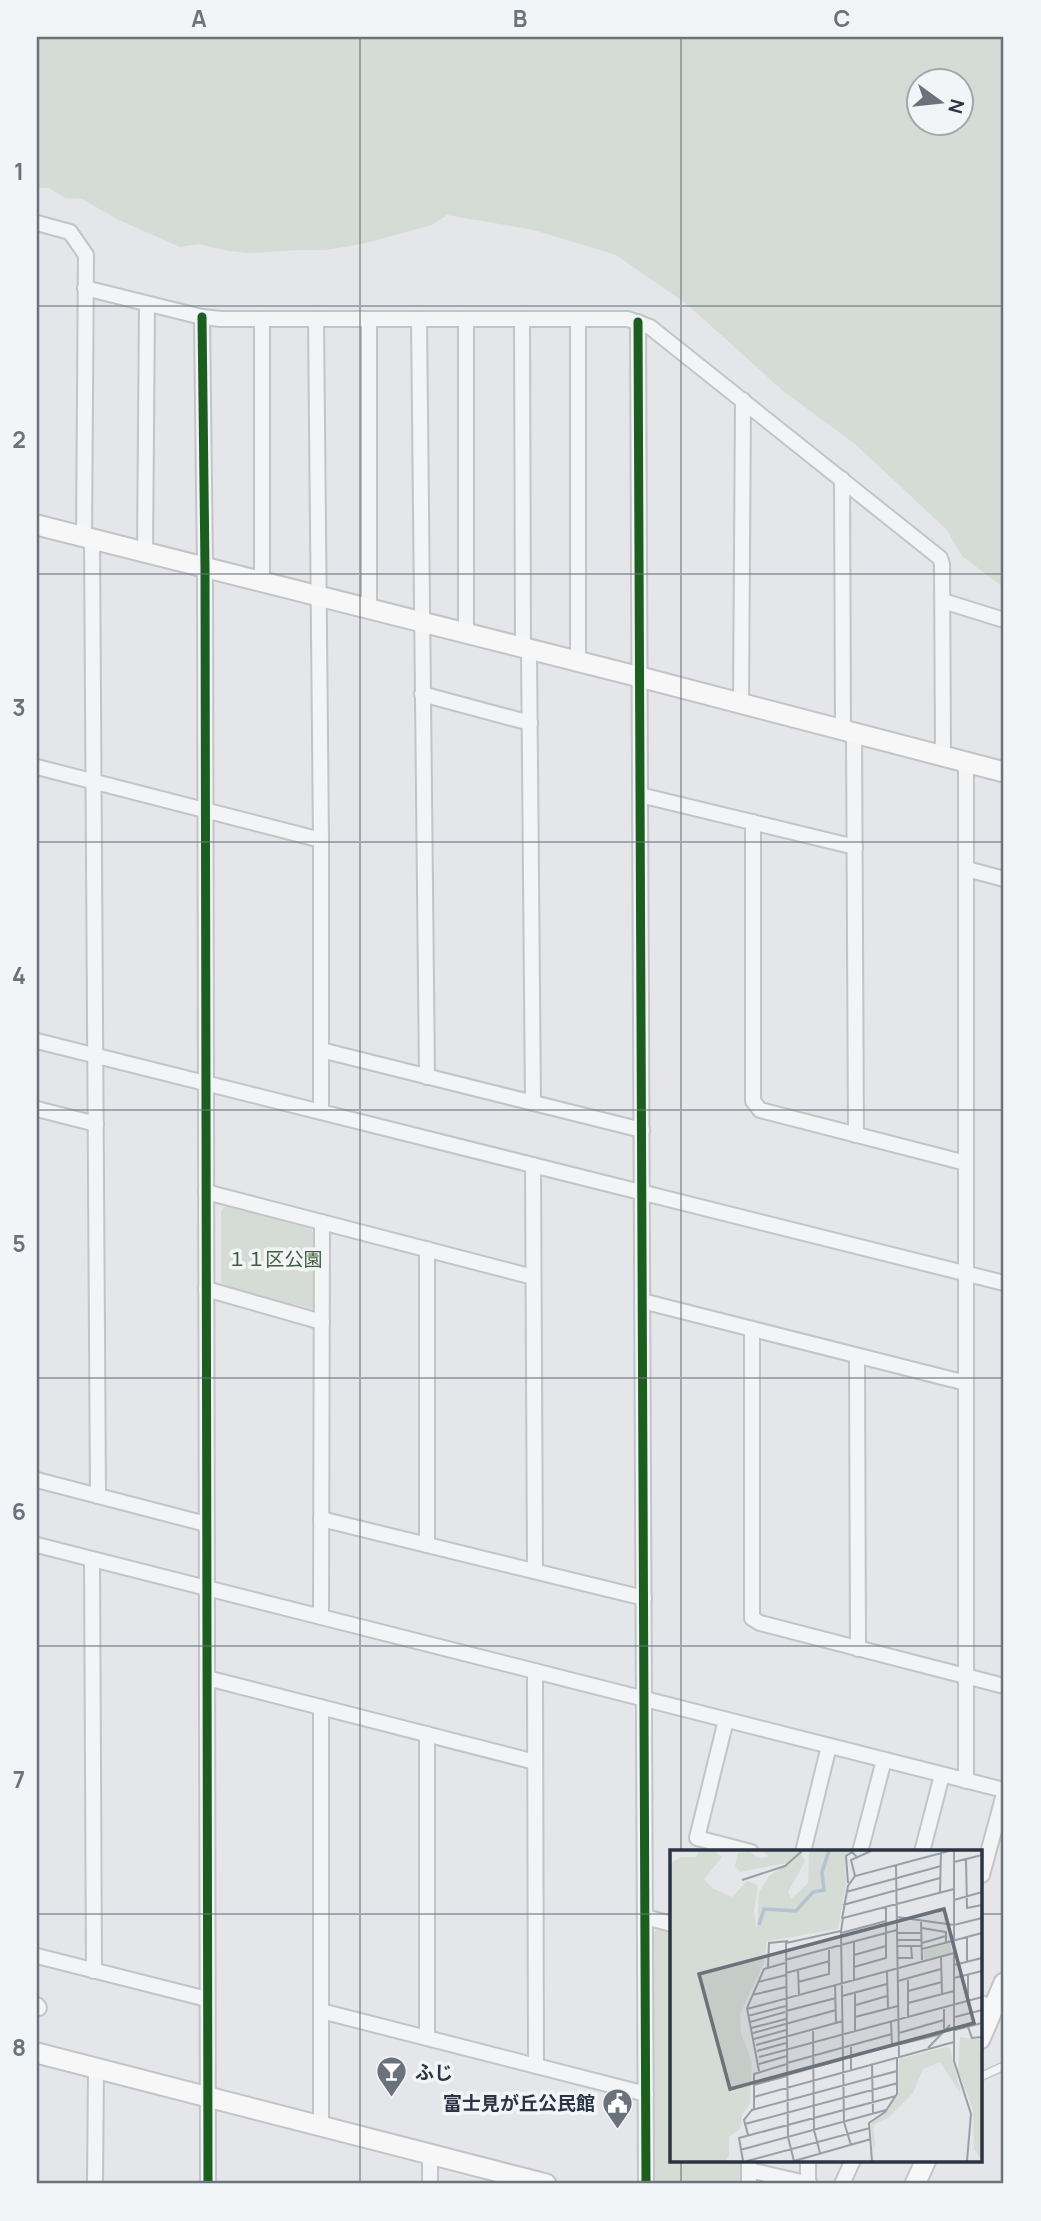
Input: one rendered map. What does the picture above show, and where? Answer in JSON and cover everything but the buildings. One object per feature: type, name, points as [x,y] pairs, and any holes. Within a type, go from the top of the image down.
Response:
[{"type":"street","points":[[37,223],[70,232],[86,255],[98,1496]]},
{"type":"street","points":[[85,288],[202,317],[628,319],[650,327],[940,558],[943,600],[943,756]]},
{"type":"street","points":[[145,553],[147,303]]},
{"type":"street","points":[[202,317],[205,568],[208,2184]]},
{"type":"street","points":[[262,319],[262,583]]},
{"type":"street","points":[[316,319],[321,1112]]},
{"type":"street","points":[[369,319],[369,610]]},
{"type":"street","points":[[419,319],[427,1077]]},
{"type":"street","points":[[466,319],[466,634]]},
{"type":"street","points":[[522,319],[526,650],[530,723],[533,1103]]},
{"type":"street","points":[[578,320],[578,662]]},
{"type":"street","points":[[638,322],[646,2184]]},
{"type":"street","points":[[741,704],[743,400]]},
{"type":"street","points":[[842,479],[855,847],[856,1135]]},
{"type":"street","points":[[37,525],[1004,772]]},
{"type":"street","points":[[943,600],[1004,620]]},
{"type":"street","points":[[422,695],[530,723]]},
{"type":"street","points":[[966,762],[966,1781]]},
{"type":"street","points":[[37,767],[321,840]]},
{"type":"street","points":[[640,795],[855,847]]},
{"type":"street","points":[[753,822],[753,1101],[760,1110],[966,1163]]},
{"type":"street","points":[[967,869],[1004,879]]},
{"type":"street","points":[[37,1041],[1004,1283]]},
{"type":"street","points":[[321,1051],[642,1130]]},
{"type":"street","points":[[37,1109],[96,1124]]},
{"type":"street","points":[[533,1165],[535,1571]]},
{"type":"street","points":[[206,1192],[533,1277]]},
{"type":"street","points":[[321,1617],[323,1222]]},
{"type":"street","points":[[427,1250],[427,1545]]},
{"type":"street","points":[[206,1289],[322,1322]]},
{"type":"street","points":[[642,1301],[966,1383]]},
{"type":"street","points":[[752,1329],[752,1618],[760,1623],[1004,1686]]},
{"type":"street","points":[[857,1356],[858,1649]]},
{"type":"street","points":[[37,1480],[206,1524]]},
{"type":"street","points":[[321,1519],[643,1598]]},
{"type":"street","points":[[37,1545],[1004,1792],[982,1875]]},
{"type":"street","points":[[92,1559],[94,1970]]},
{"type":"street","points":[[535,1671],[536,2066]]},
{"type":"street","points":[[207,1678],[536,1762]]},
{"type":"street","points":[[321,1707],[321,2127]]},
{"type":"street","points":[[726,1720],[697,1838],[743,1850]]},
{"type":"street","points":[[426,1734],[427,2038]]},
{"type":"street","points":[[803,1850],[829,1746]]},
{"type":"street","points":[[861,1850],[884,1760]]},
{"type":"street","points":[[923,1850],[942,1774]]},
{"type":"street","points":[[645,1917],[670,1923]]},
{"type":"street","points":[[37,1956],[207,1999]]},
{"type":"street","points":[[982,2034],[1004,1983]]},
{"type":"street","points":[[321,2011],[646,2094]]},
{"type":"street","points":[[37,2053],[540,2183]]},
{"type":"street","points":[[95,2184],[96,2069]]},
{"type":"street","points":[[430,2155],[430,2184]]},
{"type":"street","points":[[749,2171],[809,2184],[808,2162]]},
{"type":"street","points":[[842,2184],[852,2162]]},
{"type":"street","points":[[915,2184],[925,2162]]},
{"type":"lane","points":[[982,2076],[1004,2066]]},
{"type":"green space","points":[[37,37],[1004,37],[1004,588],[962,556],[946,529],[855,444],[783,391],[688,305],[616,255],[534,230],[447,215],[432,225],[362,244],[326,250],[251,253],[198,244],[180,247],[119,220],[82,199],[65,198],[49,188],[37,188]]},
{"type":"green space","name":"１１区公園","points":[[229,1206],[311,1229],[315,1235],[313,1309],[227,1287],[221,1282],[221,1211]]},
{"type":"green space","points":[[660,1928],[670,1930],[670,2162],[741,2162],[741,2184],[652,2184],[651,1934]]},
{"type":"cycle path","points":[[202,317],[205,568],[208,2184]]},
{"type":"cycle path","points":[[638,322],[646,2184]]},
{"type":"place","name":"ふじ","points":[[392,2099]]},
{"type":"place","name":"富士見が丘公民館","points":[[618,2130]]}]
